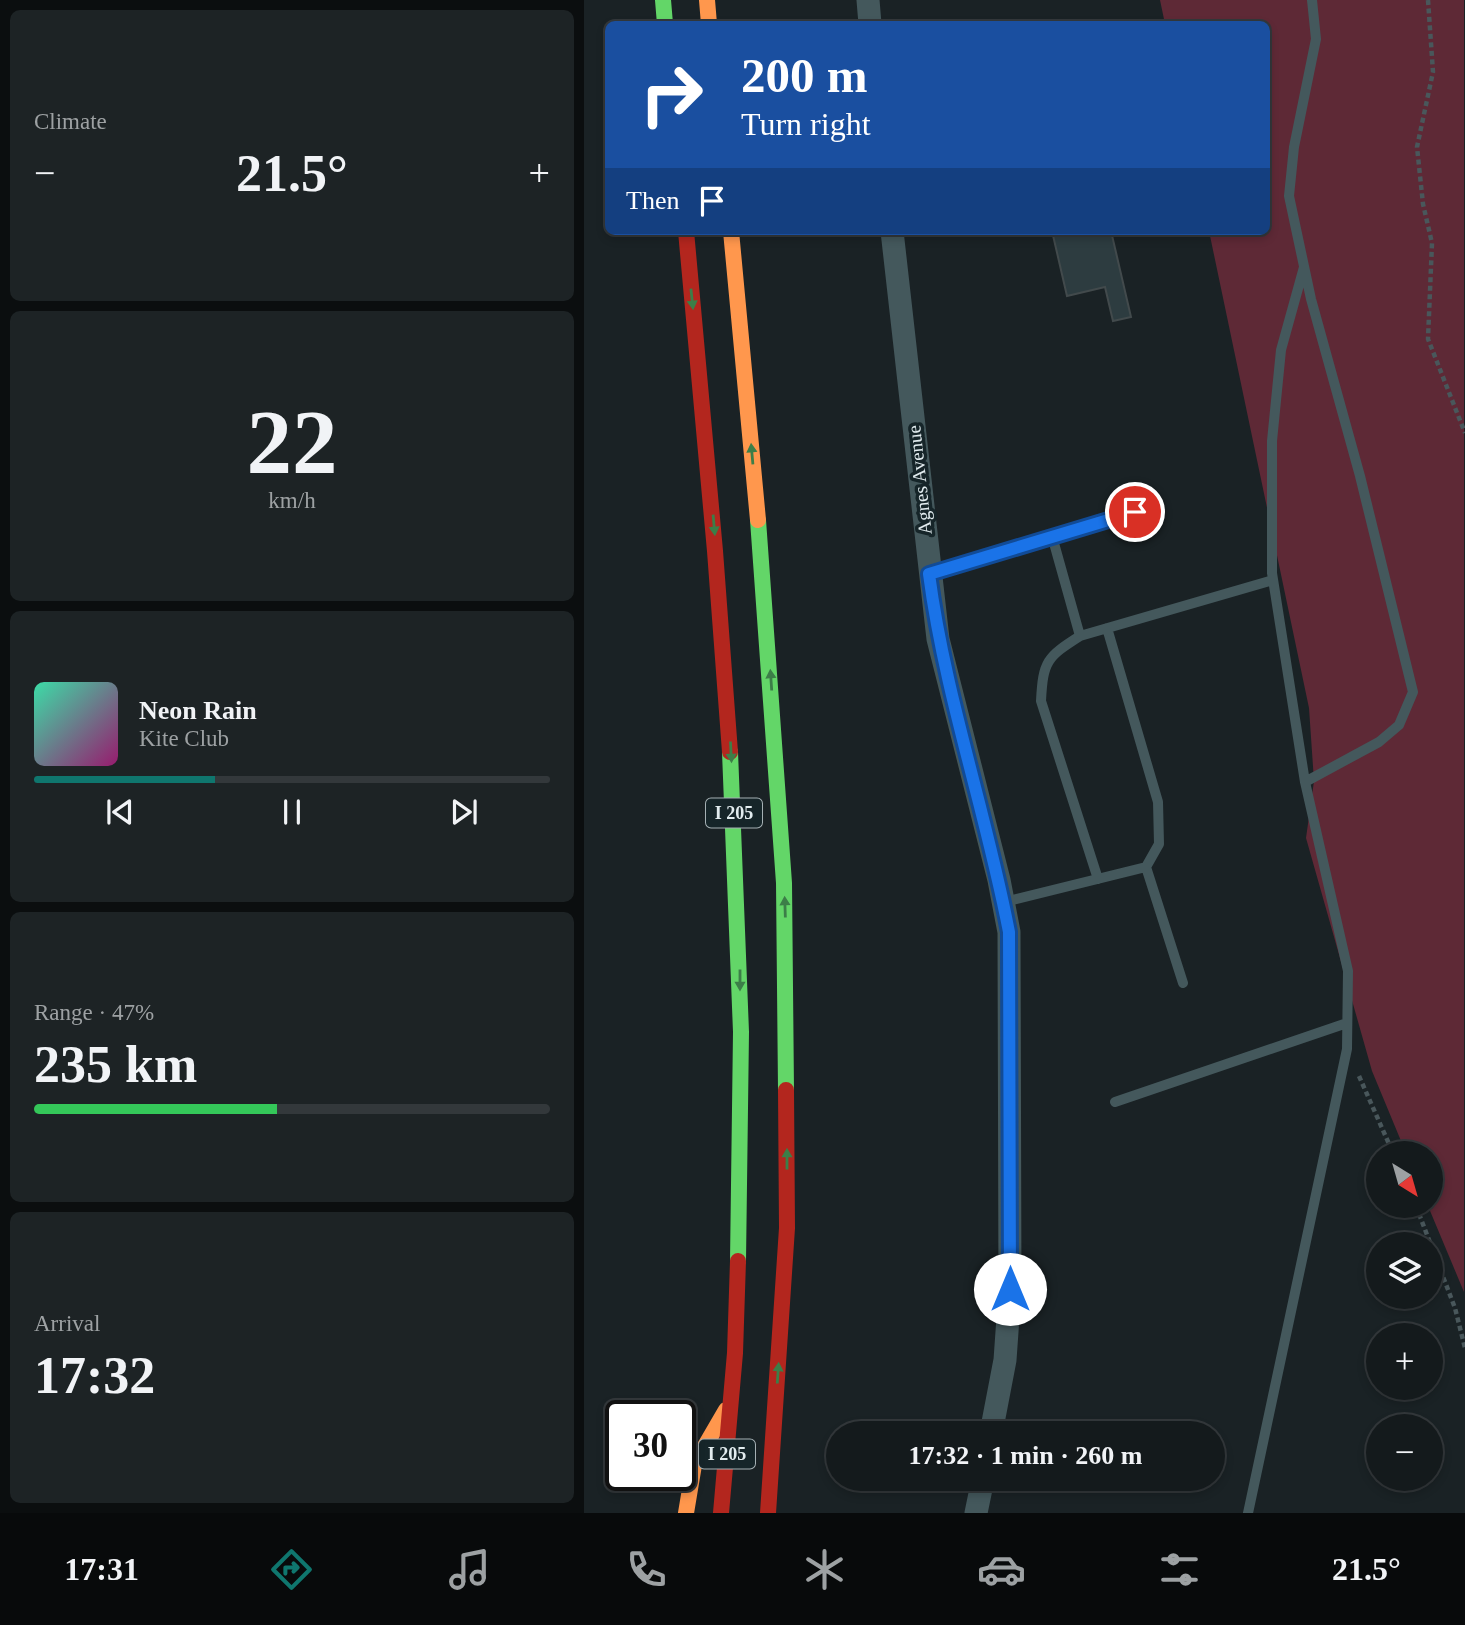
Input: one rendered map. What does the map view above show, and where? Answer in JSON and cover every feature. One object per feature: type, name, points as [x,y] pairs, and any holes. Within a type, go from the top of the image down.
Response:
[{"type":"highway","points":[[663,0],[665,21]]},
{"type":"highway","points":[[707,0],[709,21]]},
{"type":"highway","name":"I 205","points":[[686,235],[726,679],[739,905],[740,1177],[734,1396],[721,1513]]},
{"type":"highway","name":"I 205","points":[[731,235],[763,580],[784,883],[787,1228],[768,1513]]},
{"type":"highway","points":[[686,1513],[694,1465],[734,1396]]},
{"type":"highway","points":[[774,1441],[775,1513]]},
{"type":"street","points":[[868,0],[870,21]]},
{"type":"street","name":"Agnes Avenue","points":[[892,235],[938,639],[1004,902],[1009,932],[1012,1010],[1010,1289],[1005,1360],[993,1421]]},
{"type":"street","points":[[976,1513],[980,1491]]},
{"type":"lane","points":[[1304,782],[1379,742],[1399,725],[1413,692],[1304,267],[1289,196],[1294,147],[1316,39],[1312,0]]},
{"type":"lane","points":[[1248,1513],[1347,1049],[1348,971],[1304,782],[1273,580],[1274,428],[1281,349],[1304,267]]},
{"type":"lane","points":[[929,574],[1135,512]]},
{"type":"lane","points":[[1052,536],[1080,636]]},
{"type":"lane","points":[[1098,879],[1041,701],[1043,670],[1056,651],[1080,636],[1273,580]]},
{"type":"lane","points":[[1004,902],[1146,867],[1159,844],[1158,802],[1107,628]]},
{"type":"lane","points":[[1146,867],[1183,983]]},
{"type":"lane","points":[[1115,1101],[1347,1023]]},
{"type":"path","points":[[1428,0],[1433,72],[1418,147],[1423,204],[1432,243],[1428,339],[1464,433]]},
{"type":"path","points":[[1347,1049],[1388,1141]]},
{"type":"path","points":[[1421,1218],[1455,1308],[1464,1348]]},
{"type":"shaded area","points":[[1160,0],[1464,0],[1464,1292],[1443,1242],[1443,1232],[1439,1232],[1433,1218],[1443,1218],[1443,1141],[1401,1141],[1372,1071],[1306,838],[1314,781],[1309,708],[1210,235],[1270,235],[1270,21],[1164,21]]},
{"type":"building","points":[[1053,235],[1112,235],[1131,317],[1113,321],[1105,287],[1067,296]]},
{"type":"traffic: fast","points":[[663,0],[665,21]]},
{"type":"traffic: fast","points":[[758,520],[784,883],[786,1090]]},
{"type":"traffic: fast","points":[[730,752],[741,1032],[738,1261]]},
{"type":"traffic: slow","points":[[707,0],[709,21]]},
{"type":"traffic: slow","points":[[731,235],[758,520]]},
{"type":"traffic: slow","points":[[686,1513],[694,1465],[726,1410]]},
{"type":"traffic: jam","points":[[686,235],[730,752]]},
{"type":"traffic: jam","points":[[768,1513],[787,1228],[786,1090]]},
{"type":"traffic: jam","points":[[721,1513],[735,1353],[738,1261]]},
{"type":"route","points":[[1010,1289],[1012,1010],[1009,932],[999,880],[938,639],[929,574],[1135,512]]}]
